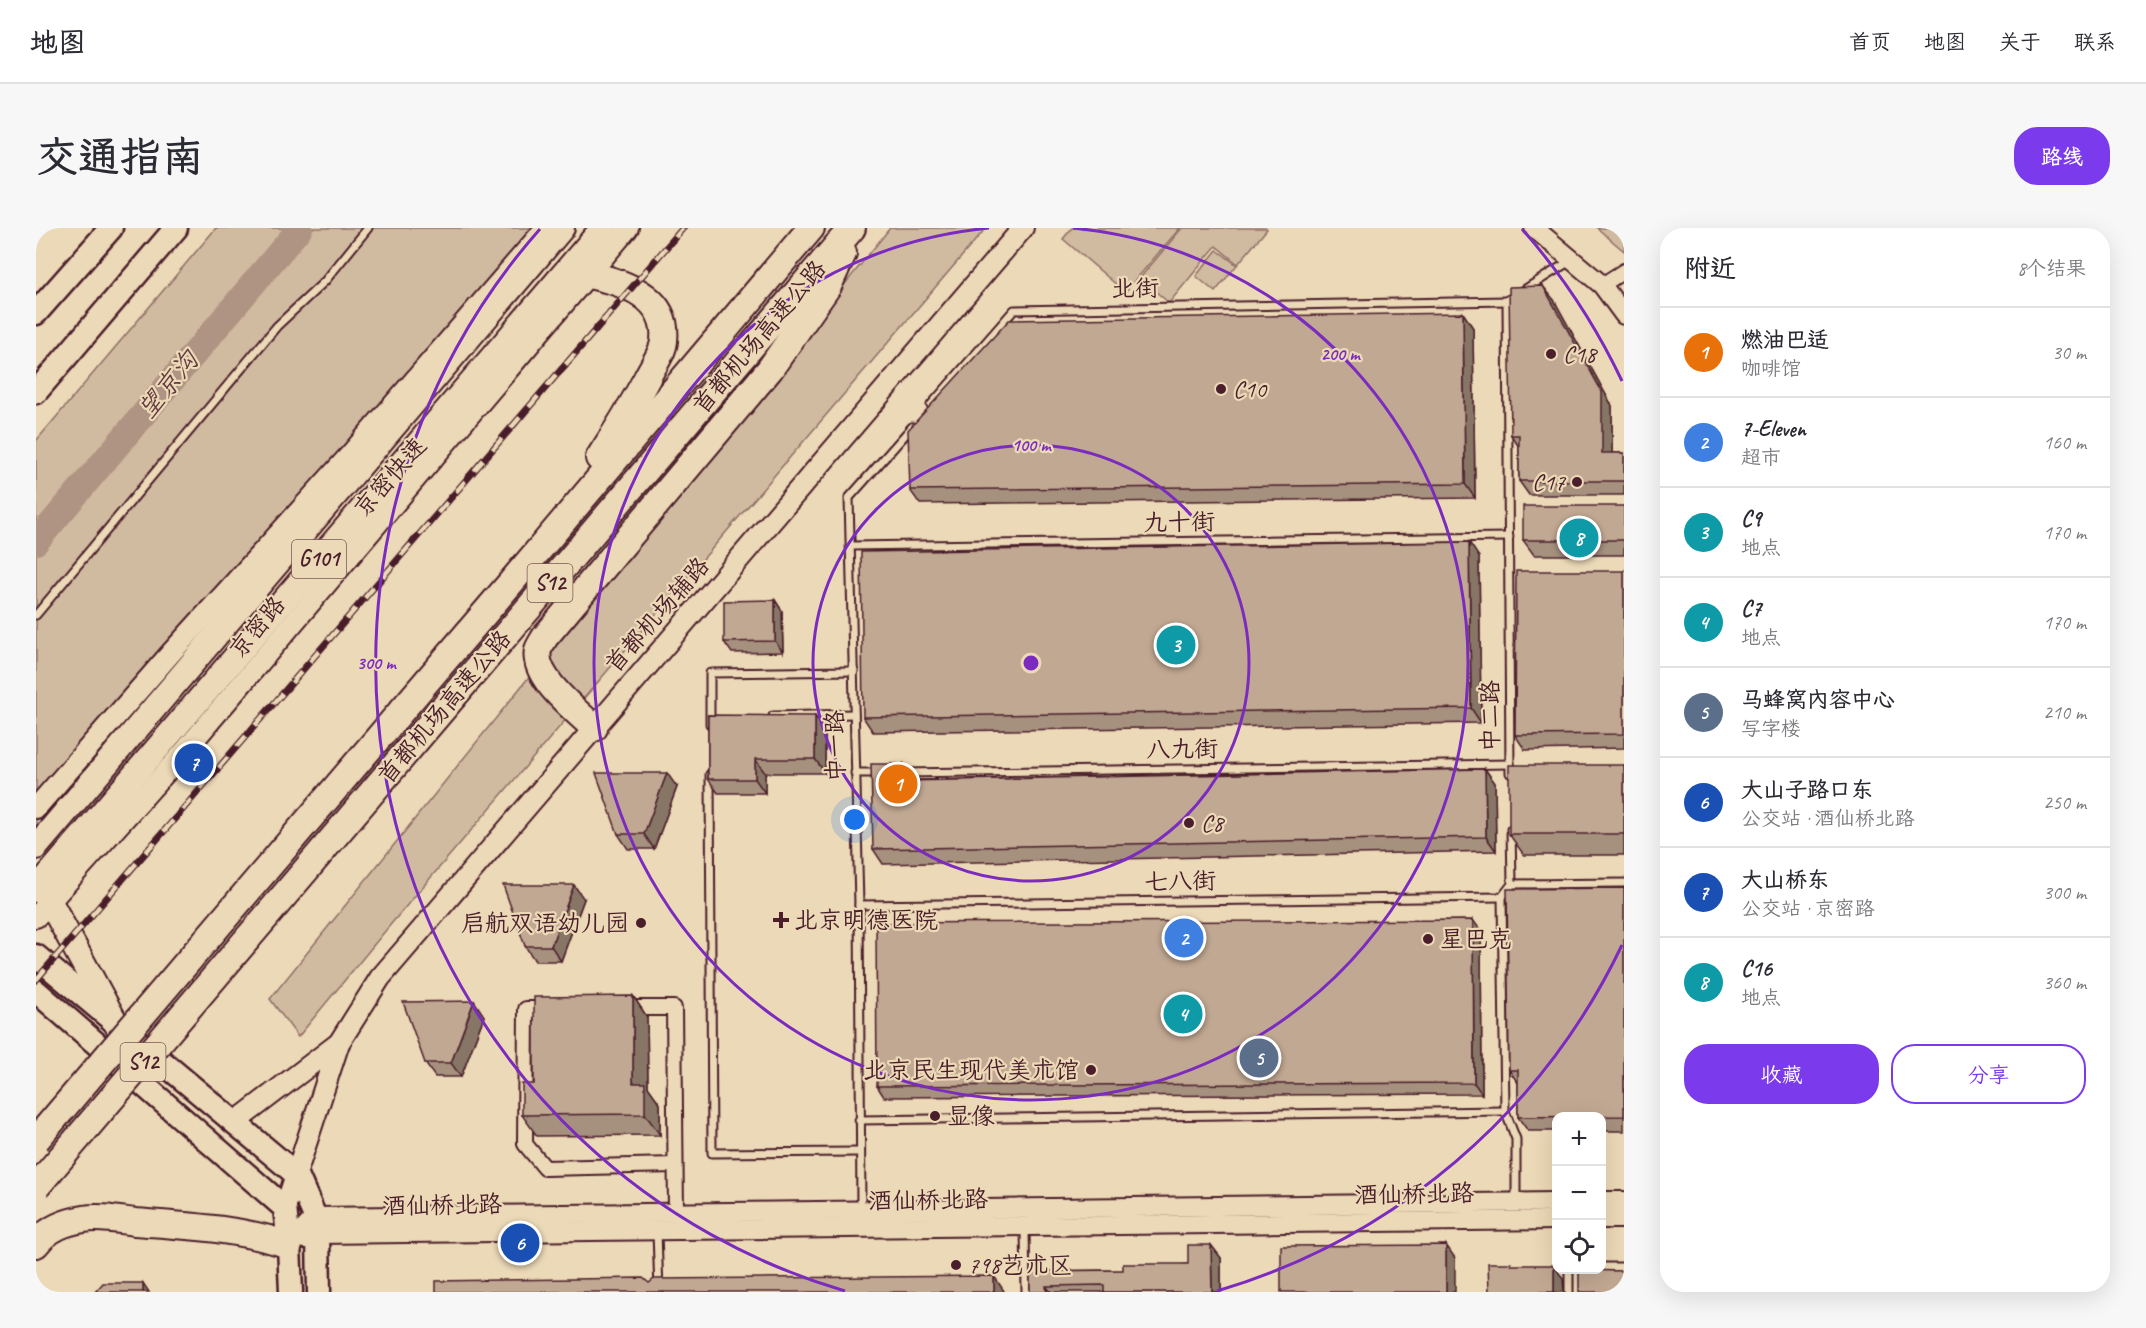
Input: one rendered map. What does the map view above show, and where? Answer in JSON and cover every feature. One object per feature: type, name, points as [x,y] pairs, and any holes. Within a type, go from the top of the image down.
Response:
[{"type":"highway","name":"京密快速","points":[[36,847],[562,228]]},
{"type":"highway","name":"京密快速","points":[[41,903],[603,228]]},
{"type":"highway","name":"首都机场高速公路","points":[[36,1140],[811,228]]},
{"type":"highway","points":[[594,728],[560,695],[540,671],[538,650],[545,637],[770,369],[828,286],[853,228]]},
{"type":"highway","name":"首都机场高速公路","points":[[36,1186],[853,228]]},
{"type":"highway","points":[[543,545],[630,410],[664,343],[664,321],[652,302],[616,281],[590,276]]},
{"type":"highway","points":[[41,903],[117,1024]]},
{"type":"highway","points":[[36,1244],[44,1234],[63,1223],[87,1218],[224,1228],[260,1235],[290,1245]]},
{"type":"main road","points":[[36,313],[111,228]]},
{"type":"main road","points":[[36,392],[176,228]]},
{"type":"main road","name":"京密路","points":[[36,808],[178,645],[349,456],[546,228]]},
{"type":"main road","name":"京密路","points":[[41,903],[183,753],[590,276],[628,228]]},
{"type":"main road","name":"首都机场辅路","points":[[339,1042],[380,978],[1023,228]]},
{"type":"main road","points":[[36,956],[297,1175],[317,1225],[320,1292]]},
{"type":"main road","points":[[36,990],[285,1208]]},
{"type":"main road","points":[[234,1123],[339,1042]]},
{"type":"main road","points":[[291,1292],[290,1245],[285,1208],[339,1042]]},
{"type":"street","points":[[1534,228],[1602,285],[1624,315]]},
{"type":"street","points":[[1602,285],[1624,271]]},
{"type":"street","points":[[606,1008],[674,1008],[676,1212]]},
{"type":"street","points":[[560,1009],[526,1009],[525,1144],[544,1168],[675,1165]]},
{"type":"street","points":[[1606,1201],[1624,1201]]},
{"type":"street","name":"酒仙桥北路","points":[[317,1225],[676,1212],[1552,1202]]},
{"type":"street","points":[[1606,1219],[1624,1219]]},
{"type":"street","name":"酒仙桥北路","points":[[317,1225],[657,1230],[1552,1220]]},
{"type":"street","points":[[290,1245],[317,1225]]},
{"type":"lane","points":[[36,615],[277,326],[326,281],[368,228]]},
{"type":"lane","points":[[1507,301],[1572,260]]},
{"type":"lane","name":"北街","points":[[928,408],[1014,310],[1507,301]]},
{"type":"lane","name":"中二路","points":[[1507,301],[1510,776]]},
{"type":"lane","name":"中一路","points":[[861,1210],[859,905],[849,498],[920,417]]},
{"type":"lane","name":"九十街","points":[[850,546],[1509,537]]},
{"type":"lane","points":[[710,729],[710,673],[854,671]]},
{"type":"lane","points":[[765,716],[854,714]]},
{"type":"lane","points":[[710,717],[721,717]]},
{"type":"lane","points":[[710,764],[712,1153],[859,1152]]},
{"type":"lane","name":"八九街","points":[[855,773],[1510,764]]},
{"type":"lane","points":[[1511,824],[1512,884],[1502,897],[1505,1111],[1516,1139],[1516,1202]]},
{"type":"lane","points":[[1512,884],[1624,883]]},
{"type":"lane","name":"七八街","points":[[859,905],[1502,897]]},
{"type":"lane","points":[[859,1120],[1505,1111]]},
{"type":"lane","points":[[1025,1226],[1026,1292]]},
{"type":"lane","points":[[657,1230],[659,1292]]},
{"type":"lane","points":[[1606,1267],[1624,1267]]},
{"type":"lane","points":[[1569,1274],[1569,1292]]},
{"type":"shaded area","points":[[216,228],[548,228],[36,827],[36,441]]},
{"type":"shaded area","points":[[890,228],[986,228],[391,924],[298,1037],[270,999]]},
{"type":"shaded area","points":[[1072,228],[1180,228],[1125,292],[1063,239]]},
{"type":"shaded area","points":[[1182,228],[1267,229],[1238,264],[1216,246],[1169,303],[1140,278]]},
{"type":"shaded area","points":[[1597,228],[1624,228],[1624,251]]},
{"type":"shaded area","points":[[1217,250],[1237,265],[1215,292],[1196,276]]},
{"type":"building","name":"C18","points":[[1543,286],[1602,392],[1602,453],[1624,453],[1624,481],[1519,481],[1519,435],[1511,435],[1509,287]]},
{"type":"building","name":"C10","points":[[1463,313],[1465,484],[910,490],[908,430],[1009,320]]},
{"type":"building","points":[[1523,506],[1624,506],[1624,540],[1523,540]]},
{"type":"building","points":[[1469,542],[1471,708],[863,717],[861,552]]},
{"type":"building","points":[[1516,571],[1624,571],[1624,734],[1515,735]]},
{"type":"building","points":[[775,600],[775,641],[724,642],[724,601]]},
{"type":"building","points":[[708,715],[815,716],[815,759],[755,759],[755,779],[708,779]]},
{"type":"building","name":"C8","points":[[871,764],[904,764],[904,781],[1485,769],[1486,837],[873,849]]},
{"type":"building","points":[[1509,765],[1624,765],[1624,834],[1509,834]]},
{"type":"building","points":[[596,773],[667,773],[644,834],[618,834]]},
{"type":"building","points":[[503,885],[574,885],[551,946],[525,946]]},
{"type":"building","points":[[1624,888],[1624,1116],[1606,1116],[1606,1112],[1552,1112],[1552,1117],[1518,1117],[1518,1070],[1509,1070],[1507,889]]},
{"type":"building","points":[[1473,920],[1474,1083],[877,1086],[876,923]]},
{"type":"building","points":[[633,996],[633,1083],[645,1083],[645,1114],[522,1115],[522,1084],[534,1084],[534,997]]},
{"type":"building","points":[[474,1001],[451,1063],[425,1063],[403,1002]]},
{"type":"building","points":[[1188,1245],[1211,1245],[1212,1292],[1104,1292],[1104,1285],[1046,1286],[1047,1292],[1030,1292],[1030,1271],[1123,1270],[1123,1264],[1188,1264]]},
{"type":"building","points":[[1446,1245],[1446,1292],[1281,1292],[1281,1246]]},
{"type":"building","points":[[1488,1263],[1552,1265],[1554,1292],[1489,1292]]},
{"type":"building","points":[[1624,1271],[1624,1292],[1579,1292],[1579,1274]]},
{"type":"building","points":[[994,1276],[994,1292],[436,1292],[436,1281],[643,1278],[649,1283],[654,1279]]},
{"type":"building","points":[[103,1283],[143,1283],[143,1292],[95,1292]]},
{"type":"waterway","name":"望京沟","points":[[36,542],[300,228]]},
{"type":"railway","points":[[36,980],[683,228]]},
{"type":"place","name":"C18","points":[[1551,354]]},
{"type":"place","name":"C10","points":[[1221,389]]},
{"type":"place","name":"C17","points":[[1577,482]]},
{"type":"place","name":"C16","points":[[1579,538]]},
{"type":"place","name":"C9","points":[[1176,645]]},
{"type":"place","name":"大山桥东","points":[[194,763]]},
{"type":"place","name":"燃油巴适","points":[[898,784]]},
{"type":"place","name":"C8","points":[[1189,823]]},
{"type":"place","name":"北京明德医院","points":[[781,920]]},
{"type":"place","name":"启航双语幼儿园","points":[[641,923]]},
{"type":"place","name":"7-Eleven","points":[[1184,938]]},
{"type":"place","name":"星巴克","points":[[1428,939]]},
{"type":"place","name":"C7","points":[[1183,1014]]},
{"type":"place","name":"马蜂窝内容中心","points":[[1259,1058]]},
{"type":"place","name":"北京民生现代美术馆","points":[[1091,1070]]},
{"type":"place","name":"显像","points":[[935,1116]]},
{"type":"place","name":"大山子路口东","points":[[520,1243]]},
{"type":"place","name":"798艺术区","points":[[956,1265]]}]
